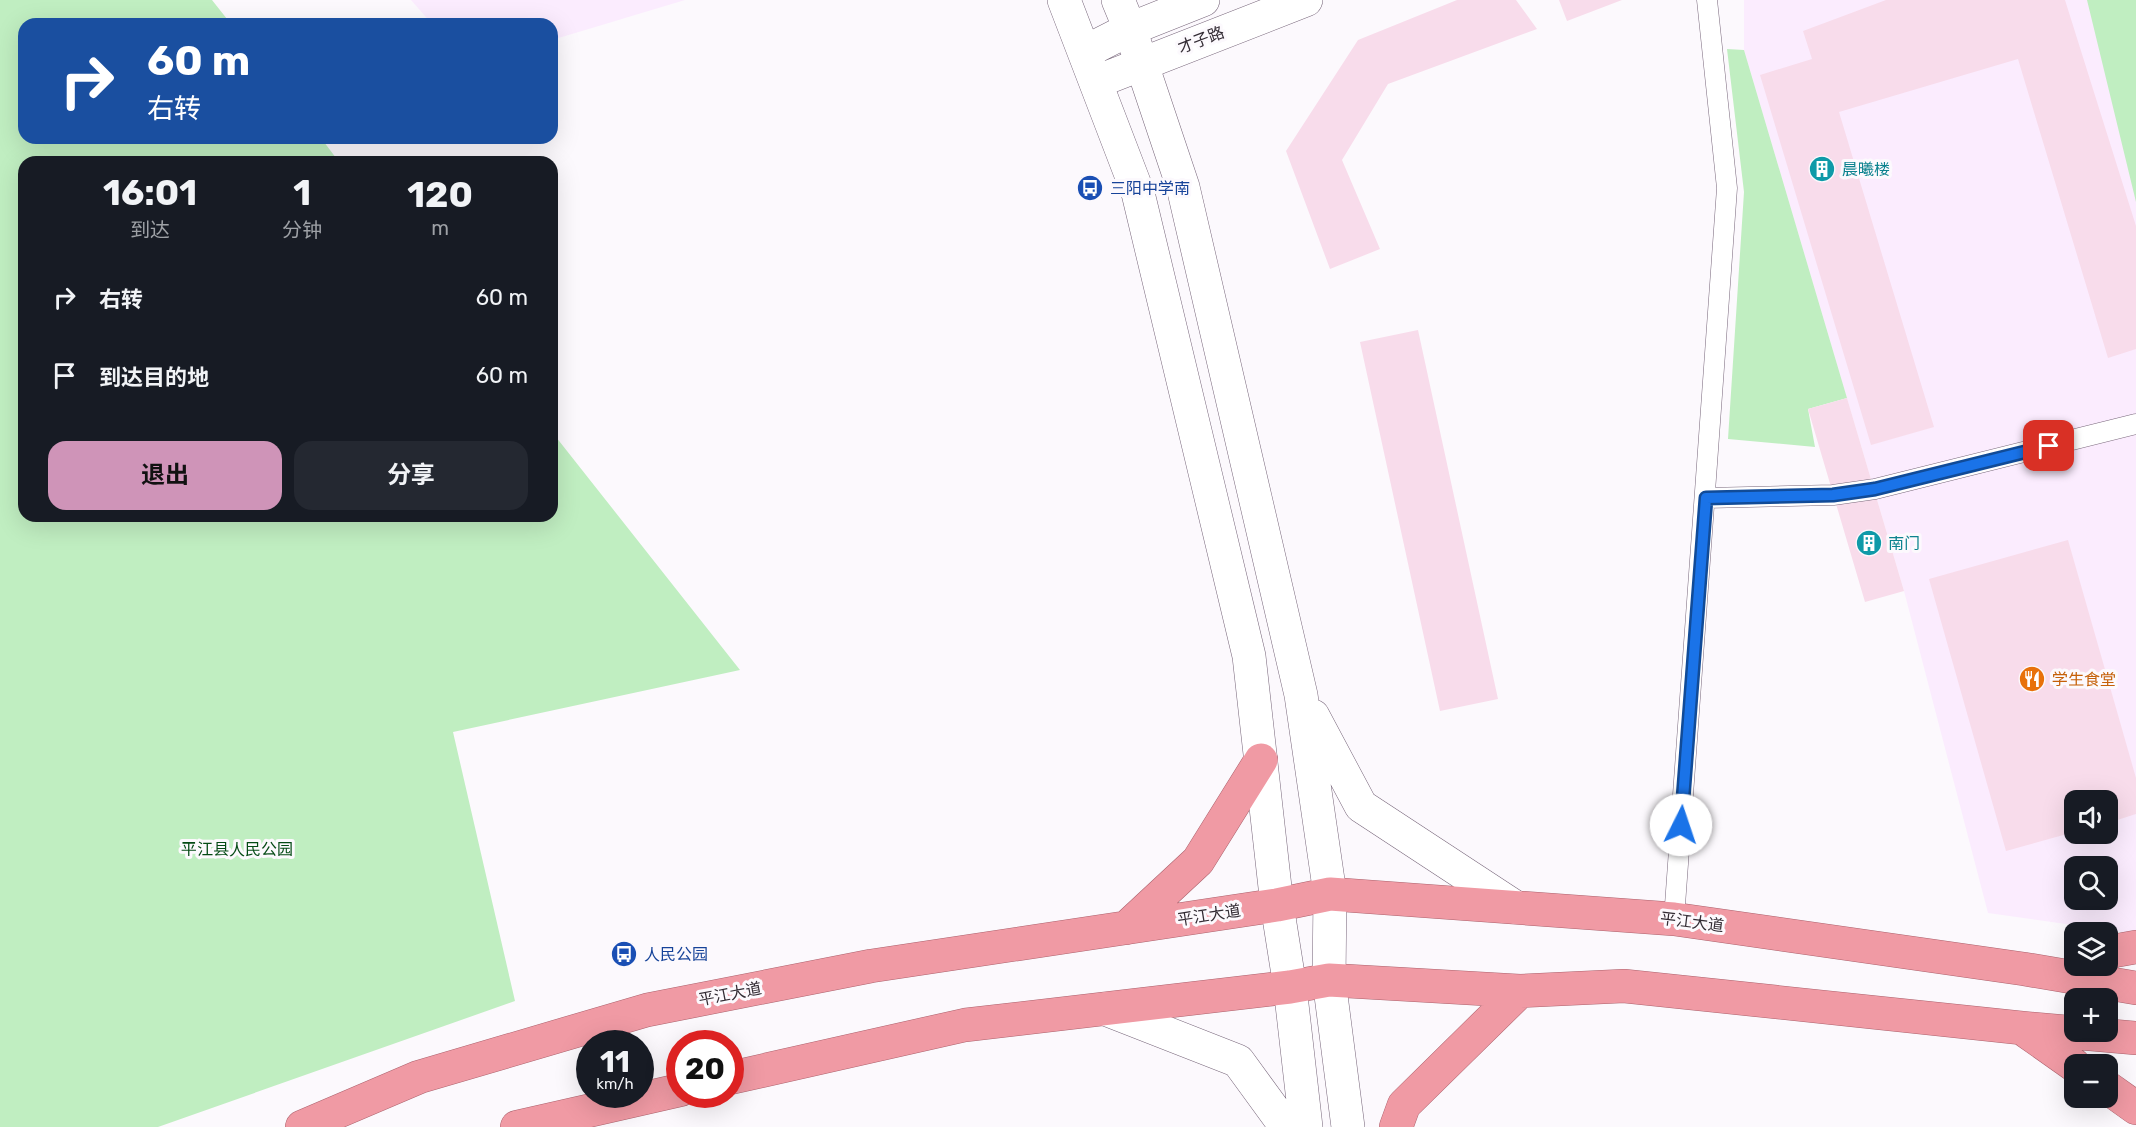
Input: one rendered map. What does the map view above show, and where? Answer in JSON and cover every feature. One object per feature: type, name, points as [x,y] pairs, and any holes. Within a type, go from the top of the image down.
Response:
[{"type":"highway","points":[[1126,928],[1198,861],[1261,760]]},
{"type":"highway","name":"平江大道","points":[[302,1127],[419,1077],[647,1010],[871,966],[1278,905],[1330,894],[1674,919],[2024,969],[2136,988]]},
{"type":"highway","points":[[2118,950],[2136,947]]},
{"type":"highway","points":[[2024,969],[2064,961]]},
{"type":"highway","points":[[744,1075],[965,1025],[1290,987],[1329,980],[1520,991],[1624,986],[2136,1038]]},
{"type":"highway","points":[[1396,1127],[1404,1105],[1520,991]]},
{"type":"highway","points":[[2022,1028],[2064,1058]]},
{"type":"highway","points":[[517,1127],[666,1093]]},
{"type":"highway","points":[[2118,1095],[2136,1108]]},
{"type":"main road","points":[[1064,0],[1138,193],[1249,656],[1306,1127]]},
{"type":"main road","points":[[1084,52],[1124,14],[1203,0]]},
{"type":"main road","name":"才子路","points":[[1096,82],[1306,0]]},
{"type":"main road","points":[[1124,14],[1183,187],[1301,695],[1330,894],[1329,980],[1348,1127]]},
{"type":"main road","points":[[1301,695],[1361,807],[1515,908]]},
{"type":"main road","points":[[1105,1009],[1238,1061],[1281,1120],[1283,1127]]},
{"type":"lane","points":[[1674,919],[1727,188],[1707,0]]},
{"type":"lane","points":[[1706,498],[1833,495],[1875,489],[2136,424]]},
{"type":"shaded area","points":[[411,0],[685,0],[558,38],[558,18],[427,18]]},
{"type":"shaded area","points":[[1744,0],[2136,0],[2136,934],[2118,931],[2118,922],[2064,924],[1988,913],[1904,591],[1744,50]]},
{"type":"green space","name":"平江县人民公园","points":[[0,0],[212,0],[226,18],[18,18],[18,144],[326,144],[334,156],[18,156],[18,522],[558,522],[558,440],[740,670],[453,732],[515,1001],[158,1127],[0,1127]]},
{"type":"green space","points":[[2087,0],[2136,0],[2136,202]]},
{"type":"green space","points":[[1727,49],[1744,50],[1847,398],[1808,409],[1815,447],[1728,439],[1744,192]]},
{"type":"building","points":[[1457,0],[1516,0],[1537,29],[1388,84],[1342,160],[1380,249],[1330,269],[1286,151],[1358,40]]},
{"type":"building","points":[[1559,0],[1622,0],[1567,21]]},
{"type":"building","name":"晨曦楼","points":[[1886,0],[2065,0],[2136,226],[2136,349],[2108,358],[2018,59],[1839,112],[1934,427],[1871,445],[1760,75],[1812,59],[1803,31]]},
{"type":"building","points":[[1418,330],[1498,699],[1440,711],[1360,342]]},
{"type":"building","name":"南门","points":[[1847,398],[1904,591],[1865,602],[1808,409]]},
{"type":"building","name":"学生食堂","points":[[2068,540],[2136,778],[2136,814],[2118,820],[2118,790],[2064,790],[2064,835],[2006,851],[1929,579]]},
{"type":"place","name":"晨曦楼","points":[[1822,169]]},
{"type":"place","name":"三阳中学南","points":[[1090,188]]},
{"type":"place","name":"南门","points":[[1869,543]]},
{"type":"place","name":"学生食堂","points":[[2032,679]]},
{"type":"place","name":"人民公园","points":[[624,954]]},
{"type":"route","points":[[1681,825],[1706,498],[1833,495],[1875,489],[2049,446]]}]
